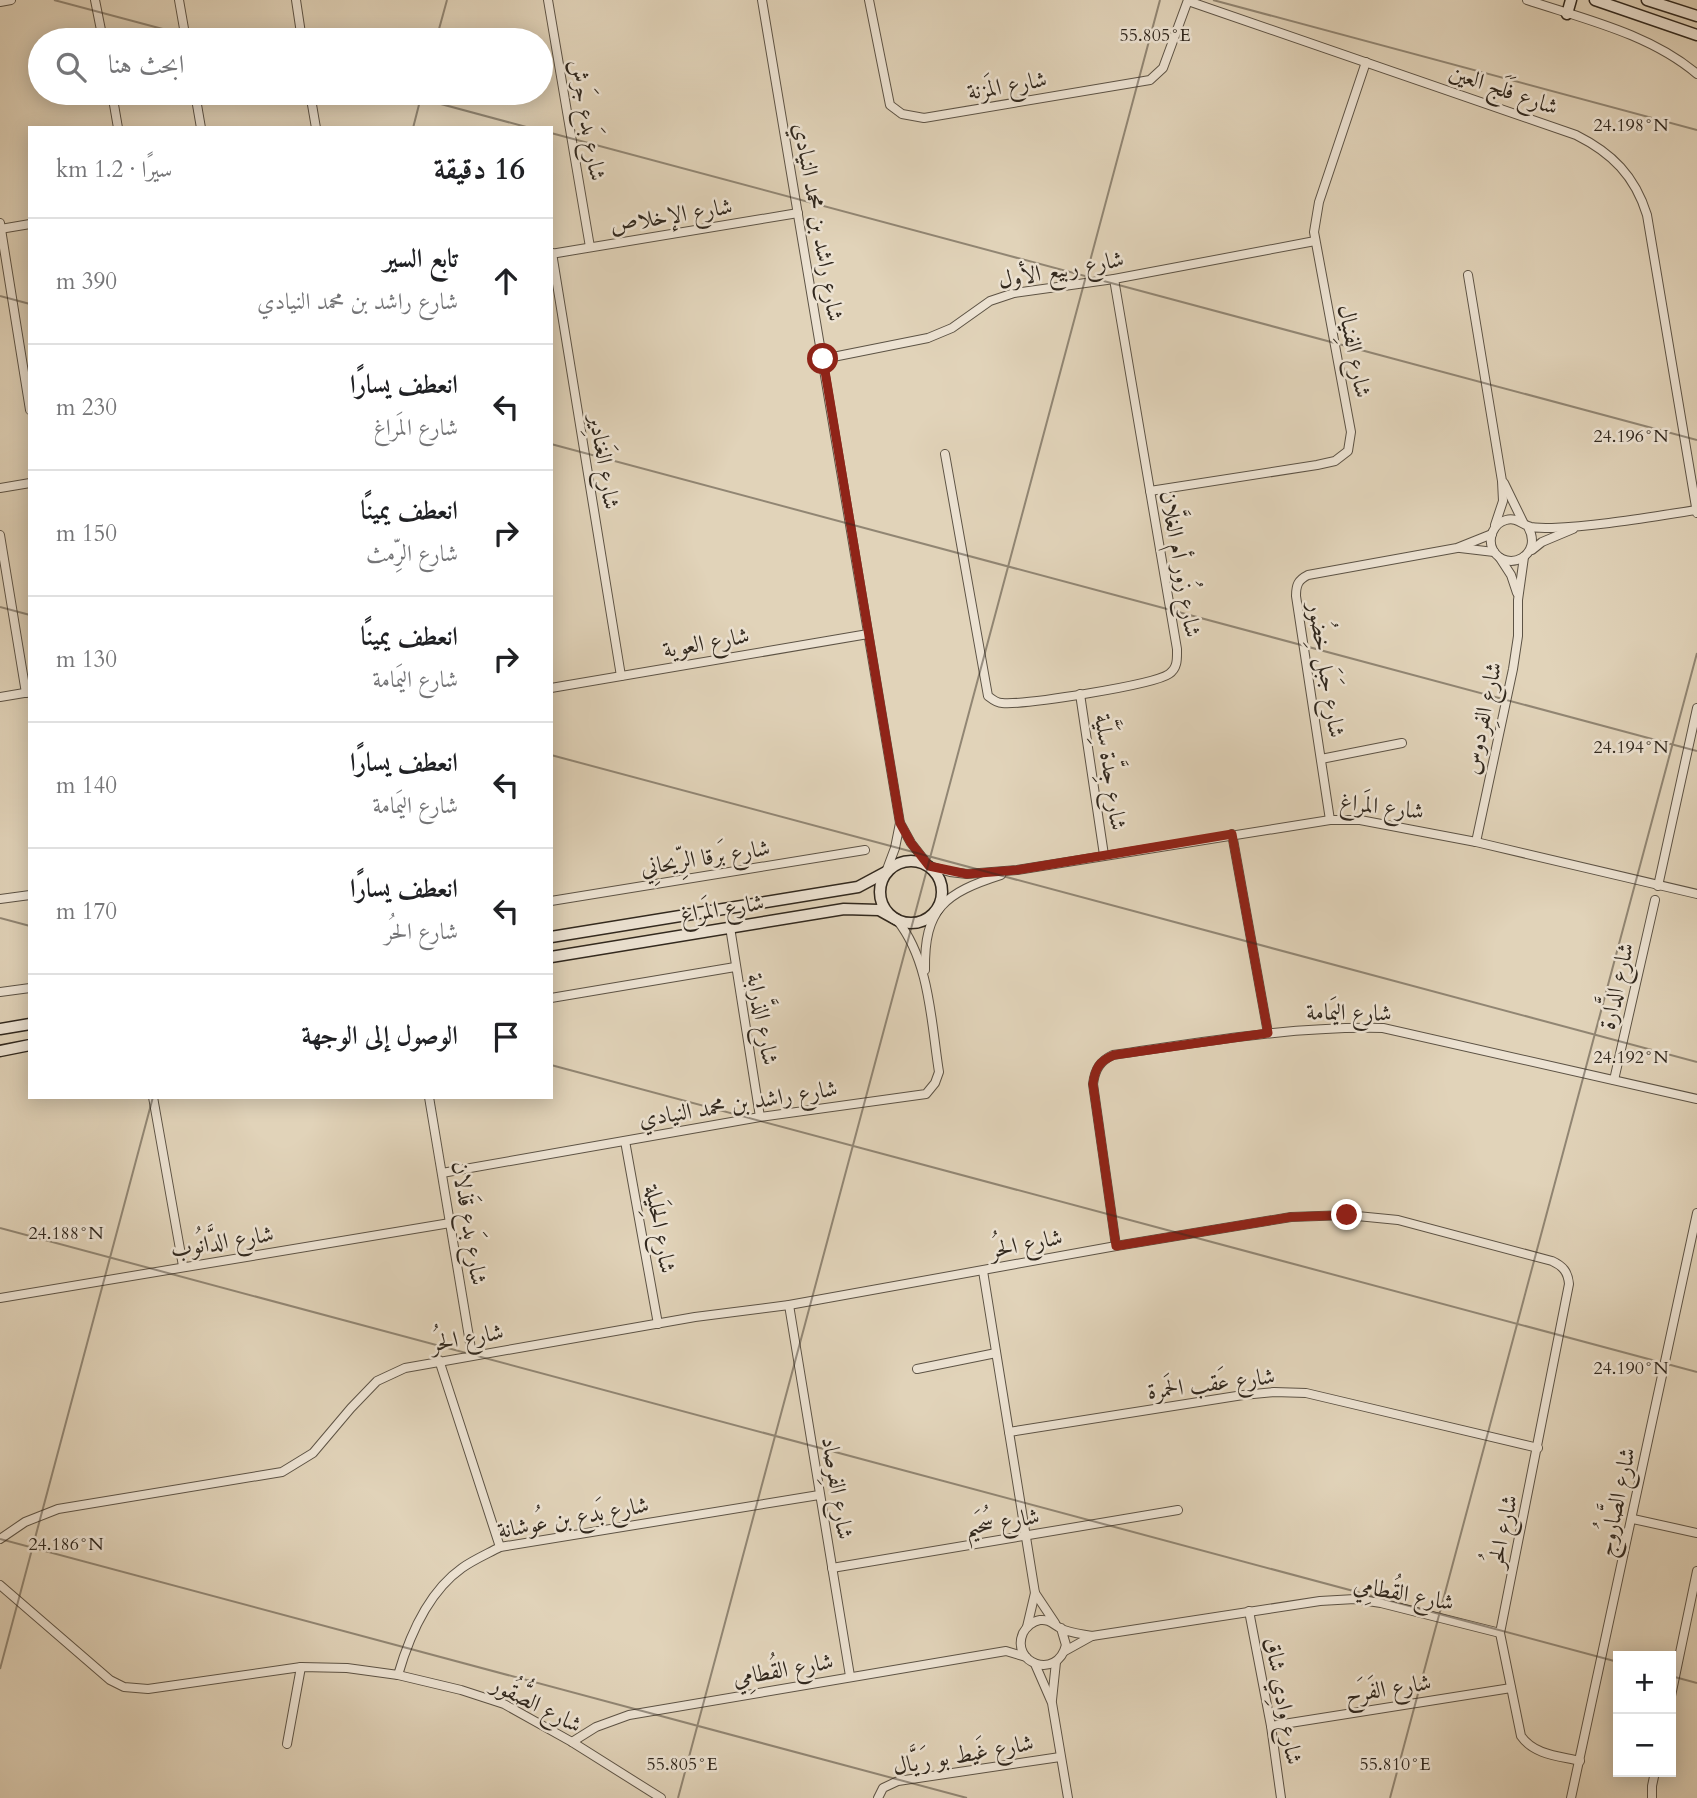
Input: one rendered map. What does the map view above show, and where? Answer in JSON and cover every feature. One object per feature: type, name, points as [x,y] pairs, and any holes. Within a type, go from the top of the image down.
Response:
[{"type":"street","points":[[0,2],[11,0]]},
{"type":"street","points":[[96,0],[101,28]]},
{"type":"street","points":[[179,0],[184,28]]},
{"type":"street","points":[[296,0],[300,28]]},
{"type":"street","name":"شارع بَدع جَرش","points":[[548,0],[553,28]]},
{"type":"street","name":"شارع راشد بن محمد النيادي","points":[[762,0],[900,823],[929,866]]},
{"type":"street","name":"شارع المَزنة","points":[[869,0],[890,105],[902,114],[924,118],[1150,80],[1163,68],[1188,1]]},
{"type":"street","points":[[1527,0],[1654,45],[1697,74]]},
{"type":"street","points":[[1567,13],[1572,0]]},
{"type":"street","points":[[1595,0],[1697,34]]},
{"type":"street","points":[[1647,0],[1697,16]]},
{"type":"street","name":"شارع فَلَج العين","points":[[1188,1],[1576,135],[1602,149],[1620,164],[1638,190],[1647,215],[1697,512]]},
{"type":"street","name":"شارع بَدع جَرش","points":[[553,29],[590,247]]},
{"type":"street","name":"شارع الفِنيال","points":[[1150,491],[1317,465],[1335,461],[1348,451],[1351,432],[1315,241],[1319,202],[1366,62]]},
{"type":"street","points":[[114,105],[118,126]]},
{"type":"street","points":[[197,105],[201,126]]},
{"type":"street","points":[[312,105],[316,126]]},
{"type":"street","name":"شارع الإخلاص","points":[[553,253],[798,213]]},
{"type":"street","points":[[28,224],[0,227],[28,398]]},
{"type":"street","name":"شارع ربيع الأول","points":[[823,359],[928,338],[951,328],[990,302],[1014,293],[1114,279],[1315,241]]},
{"type":"street","name":"شارع الغَنادِير","points":[[553,259],[621,676]]},
{"type":"street","points":[[1468,275],[1503,481],[1503,502],[1491,540],[1497,554],[1511,561],[1527,554],[1542,542],[1582,526]]},
{"type":"street","name":"شارع زُور أم الغلَّان","points":[[945,454],[988,695],[1001,704],[1080,694],[1158,679],[1172,672],[1177,662],[1177,649],[1114,279]]},
{"type":"street","points":[[1503,481],[1533,539],[1527,554]]},
{"type":"street","points":[[0,488],[28,483]]},
{"type":"street","points":[[1493,531],[1504,520],[1517,520],[1525,524],[1582,526],[1697,512]]},
{"type":"street","name":"شارع جَبَل خِضُور","points":[[1330,820],[1296,596],[1299,581],[1308,575],[1457,548],[1493,531]]},
{"type":"street","points":[[0,535],[28,693],[0,697]]},
{"type":"street","name":"شارع جَبَل خِضُور","points":[[1457,548],[1497,554]]},
{"type":"street","name":"شارع الفِردوس","points":[[1497,554],[1511,575],[1518,600]]},
{"type":"street","name":"شارع الفِردوس","points":[[1476,842],[1513,670],[1518,636],[1518,600],[1527,554]]},
{"type":"street","name":"شارع العوية","points":[[553,688],[868,634]]},
{"type":"street","name":"شارع جِدَّة سِلَيَّة","points":[[1080,694],[1104,855]]},
{"type":"street","points":[[1658,886],[1697,708]]},
{"type":"street","name":"شارع جَبَل خِضُور","points":[[1321,759],[1402,743]]},
{"type":"street","name":"شارع المَراغ","points":[[929,866],[967,874],[1017,870],[1232,834],[1330,820],[1360,820],[1476,842],[1697,894]]},
{"type":"street","name":"شارع راشد بن محمد النيادي","points":[[886,872],[900,823]]},
{"type":"street","points":[[1232,834],[1268,1033]]},
{"type":"street","name":"شارع بَرقا الرِّيحانِي","points":[[553,901],[865,850]]},
{"type":"street","points":[[907,860],[929,866],[938,875],[943,887],[942,900],[936,912],[925,920],[911,923],[897,920],[882,904],[879,893],[886,872],[895,864],[907,860]]},
{"type":"street","name":"شارع المَراغ","points":[[936,912],[963,888],[1017,870]]},
{"type":"street","name":"شارع المَراغ","points":[[553,937],[858,887],[886,872]]},
{"type":"street","points":[[0,900],[28,895]]},
{"type":"street","name":"شارع الدَّارة","points":[[1614,1080],[1655,900]]},
{"type":"street","name":"شارع المَراغ","points":[[553,957],[844,909],[879,910],[897,920]]},
{"type":"street","name":"شارع راشد بن محمد النيادي","points":[[925,984],[925,939],[936,912]]},
{"type":"street","name":"شارع راشد بن محمد النيادي","points":[[442,1173],[760,1117],[926,1094],[935,1083],[939,1072],[925,984],[912,942],[897,920]]},
{"type":"street","name":"شارع الذَّرابة","points":[[730,928],[760,1117]]},
{"type":"street","points":[[553,999],[735,967]]},
{"type":"street","points":[[0,992],[28,988]]},
{"type":"street","points":[[0,1029],[28,1024]]},
{"type":"street","name":"شارع اليَمامة","points":[[1116,1246],[1093,1084],[1099,1065],[1104,1059],[1114,1055],[1268,1033],[1334,1028],[1383,1028],[1697,1100]]},
{"type":"street","points":[[0,1051],[28,1045]]},
{"type":"street","points":[[154,1099],[183,1266]]},
{"type":"street","name":"شارع بَدع قَذلان","points":[[429,1099],[472,1355]]},
{"type":"street","name":"شارع الحِلَيلة","points":[[625,1141],[658,1324]]},
{"type":"street","name":"شارع الصَّارُوج","points":[[1571,1798],[1697,1213]]},
{"type":"street","name":"شارع الحُر","points":[[0,1539],[25,1522],[58,1509],[282,1472],[313,1453],[377,1381],[405,1368],[439,1360],[695,1317],[789,1306],[1291,1217],[1347,1215],[1398,1220],[1560,1264],[1565,1270],[1569,1284],[1500,1633],[1521,1736],[1528,1745],[1540,1752],[1580,1762]]},
{"type":"street","name":"شارع الدَّانُوب","points":[[0,1298],[450,1223]]},
{"type":"street","points":[[983,1271],[1035,1593],[1027,1627],[1006,1651]]},
{"type":"street","name":"شارع الفِرصاد","points":[[789,1306],[850,1676]]},
{"type":"street","points":[[916,1369],[996,1353]]},
{"type":"street","points":[[439,1360],[500,1547]]},
{"type":"street","name":"شارع عَقب الحَمرة","points":[[1009,1432],[1274,1392],[1327,1397],[1538,1448]]},
{"type":"street","name":"شارع بَدع بن عُوشانة","points":[[398,1675],[414,1631],[441,1589],[460,1569],[500,1547],[819,1495]]},
{"type":"street","name":"شارع سُحَيم","points":[[832,1568],[1178,1510]]},
{"type":"street","points":[[1633,1519],[1697,1533]]},
{"type":"street","points":[[1676,1672],[1697,1571]]},
{"type":"street","name":"شارع الصُّقُور","points":[[0,1585],[97,1671],[124,1687],[148,1689],[301,1667],[348,1668],[398,1675],[504,1704],[572,1742],[661,1798]]},
{"type":"street","points":[[1035,1593],[1066,1639],[1065,1651],[1056,1662],[1049,1665],[1035,1664]]},
{"type":"street","name":"شارع القُطامِي","points":[[1065,1651],[1092,1636],[1320,1601],[1355,1600],[1381,1603],[1500,1633]]},
{"type":"street","name":"شارع وادِي شاق","points":[[1249,1611],[1271,1726],[1281,1798]]},
{"type":"street","points":[[1027,1627],[1040,1620],[1058,1626]]},
{"type":"street","name":"شارع القُطامِي","points":[[1058,1626],[1092,1636]]},
{"type":"street","points":[[1021,1637],[1022,1651],[1035,1664],[1052,1703]]},
{"type":"street","name":"شارع القُطامِي","points":[[572,1742],[596,1727],[629,1715],[1006,1651],[1026,1657]]},
{"type":"street","points":[[1056,1662],[1052,1703],[1068,1798]]},
{"type":"street","points":[[287,1744],[301,1667]]},
{"type":"street","name":"شارع الفَرَح","points":[[1271,1726],[1511,1688]]},
{"type":"street","name":"شارع غَيط بو رَيَّال","points":[[878,1798],[883,1788],[898,1781],[1060,1757]]},
{"type":"street","points":[[1653,1798],[1655,1777]]},
{"type":"route","points":[[823,359],[900,823],[929,866],[967,874],[1017,870],[1232,834],[1268,1033],[1114,1055],[1104,1059],[1099,1065],[1093,1084],[1116,1246],[1291,1217],[1347,1215]]}]
